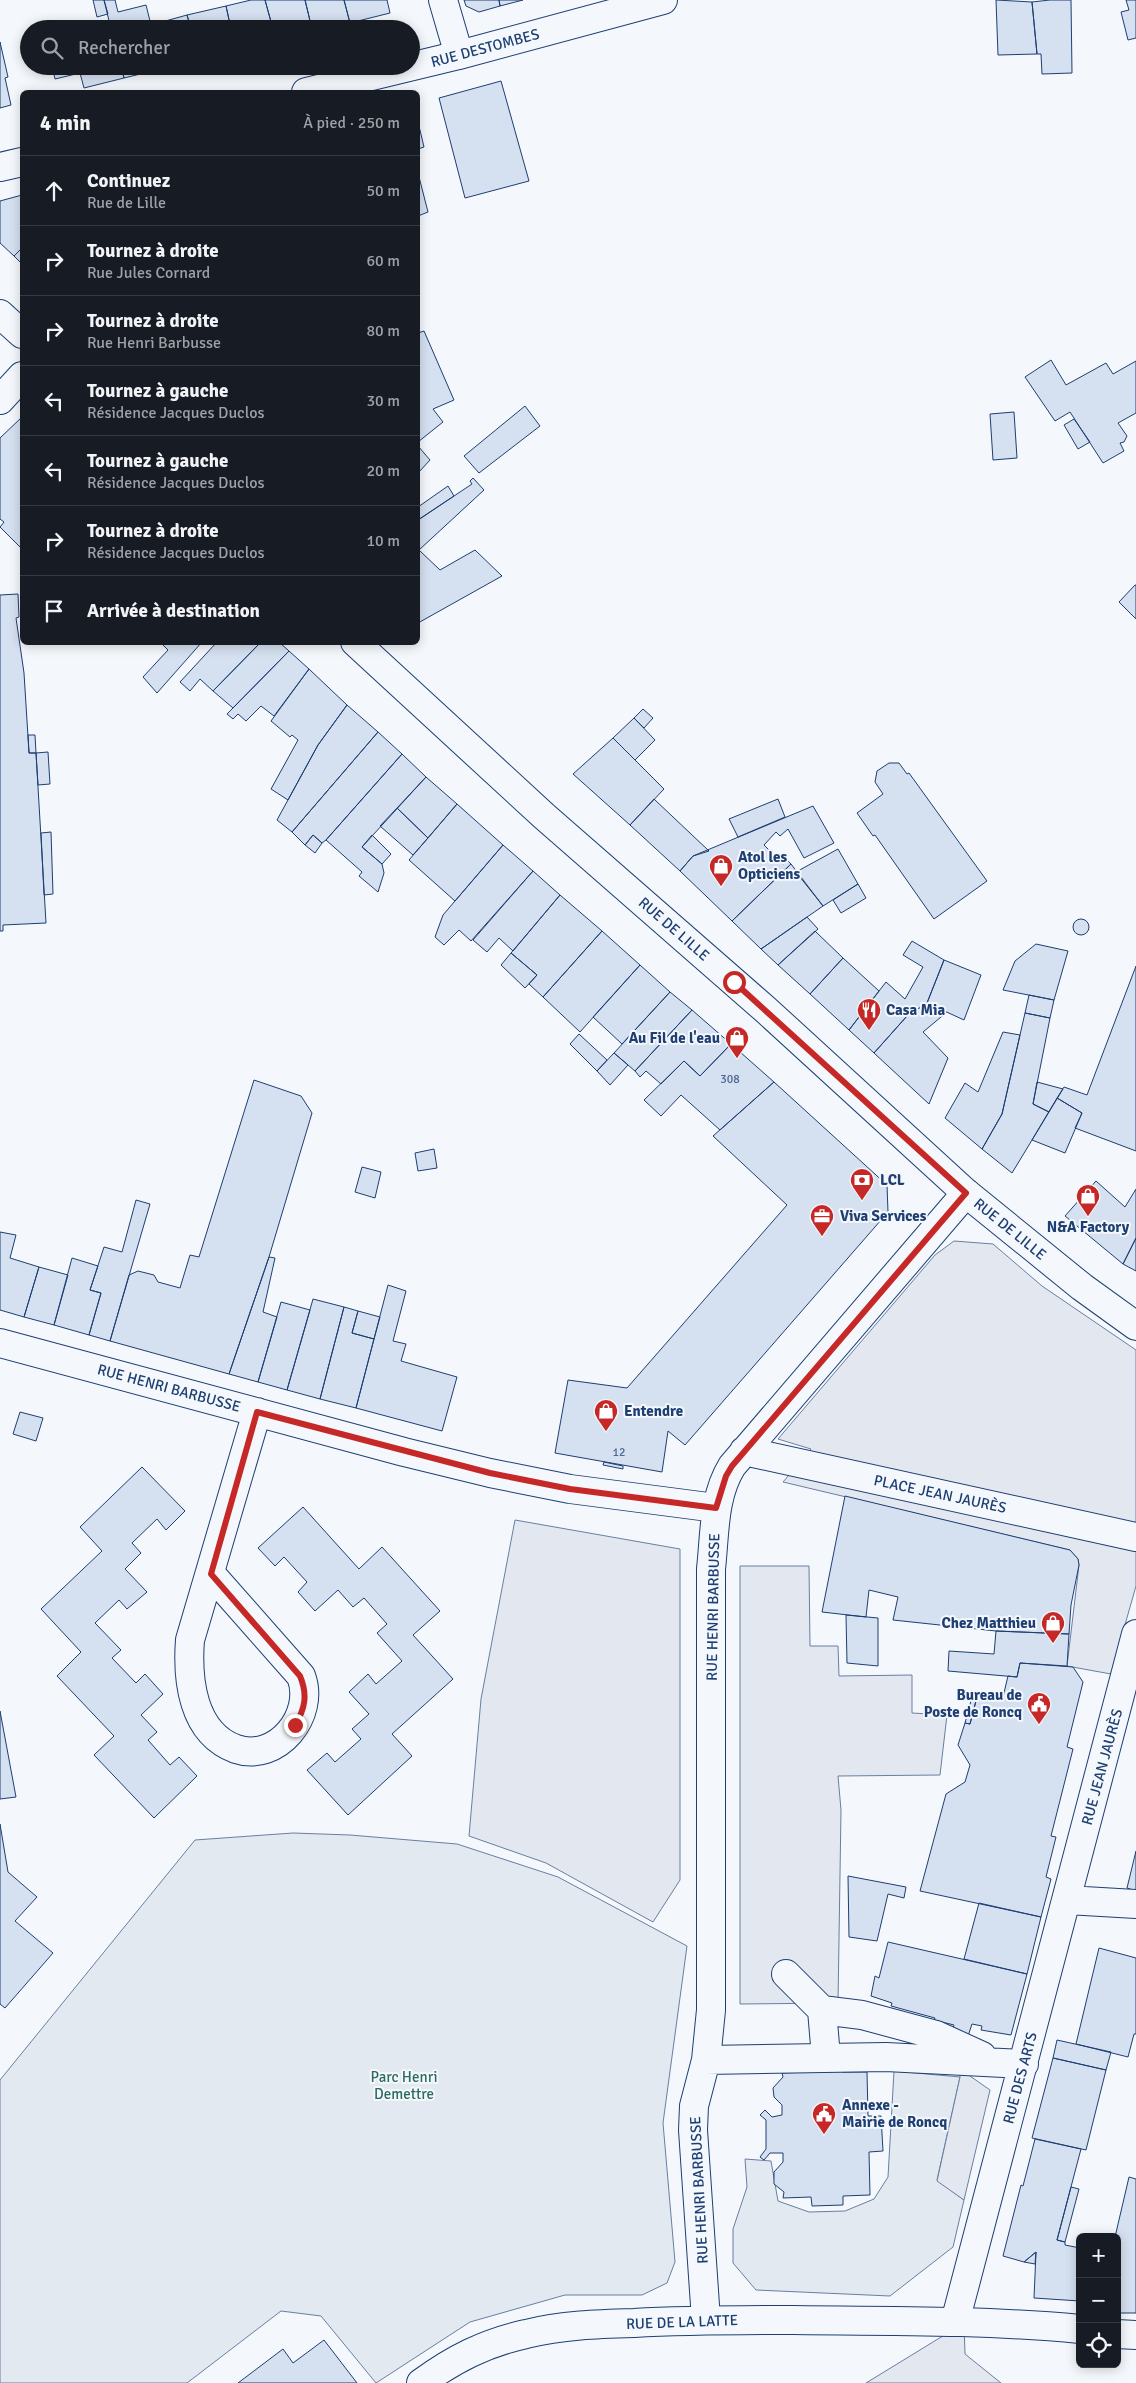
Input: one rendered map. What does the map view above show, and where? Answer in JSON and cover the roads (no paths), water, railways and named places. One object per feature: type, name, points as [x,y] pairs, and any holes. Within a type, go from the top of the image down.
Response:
[{"type":"street","points":[[443,0],[459,55]]},
{"type":"street","name":"RUE DESTOMBES","points":[[420,64],[663,0]]},
{"type":"street","name":"RUE DESTOMBES","points":[[314,90],[376,75]]},
{"type":"street","points":[[0,167],[20,162]]},
{"type":"street","points":[[0,314],[20,332]]},
{"type":"street","points":[[0,400],[20,378]]},
{"type":"street","name":"RUE DE LILLE","points":[[358,645],[544,816],[760,1004],[966,1193],[1082,1287],[1136,1326]]},
{"type":"street","points":[[716,1508],[726,1476],[744,1451],[966,1193]]},
{"type":"street","name":"RUE HENRI BARBUSSE","points":[[0,1343],[490,1473],[570,1489],[716,1508],[712,1568],[712,1976],[706,2060],[694,2106],[693,2130],[706,2320]]},
{"type":"street","points":[[211,1574],[300,1676],[304,1684],[306,1693],[302,1714],[287,1734],[268,1747],[248,1750],[237,1749],[226,1744],[209,1729],[195,1704],[190,1673],[190,1640],[211,1574],[257,1412]]},
{"type":"street","name":"PLACE JEAN JAURÈS","points":[[744,1451],[1136,1537]]},
{"type":"street","name":"RUE JEAN JAURÈS","points":[[1067,1900],[1136,1634]]},
{"type":"street","points":[[1067,1900],[1136,1904]]},
{"type":"street","name":"RUE DES ARTS","points":[[955,2322],[1067,1900]]},
{"type":"street","points":[[786,1974],[822,2010],[862,2015],[936,2035],[995,2062]]},
{"type":"street","points":[[822,2010],[826,2057]]},
{"type":"street","points":[[706,2060],[886,2057],[1024,2064]]},
{"type":"street","name":"RUE DE LA LATTE","points":[[421,2383],[463,2355],[525,2334],[583,2324],[706,2320],[955,2322],[1024,2324],[1076,2329]]},
{"type":"street","points":[[1121,2334],[1136,2335]]},
{"type":"place","name":"Atol les Opticiens","points":[[721,887]]},
{"type":"place","name":"Casa Mia","points":[[869,1031]]},
{"type":"place","name":"Au Fil de l'eau","points":[[737,1059]]},
{"type":"place","name":"LCL","points":[[862,1201]]},
{"type":"place","name":"N&A Factory","points":[[1088,1217]]},
{"type":"place","name":"Viva Services","points":[[822,1237]]},
{"type":"place","name":"Entendre","points":[[606,1432]]},
{"type":"place","name":"Chez Matthieu","points":[[1053,1644]]},
{"type":"place","name":"Bureau de Poste de Roncq","points":[[1039,1725]]},
{"type":"place","name":"Annexe - Mairie de Roncq","points":[[824,2135]]},
{"type":"park label","name":"Parc Henri Demettre","points":[[404,2086]]}]
